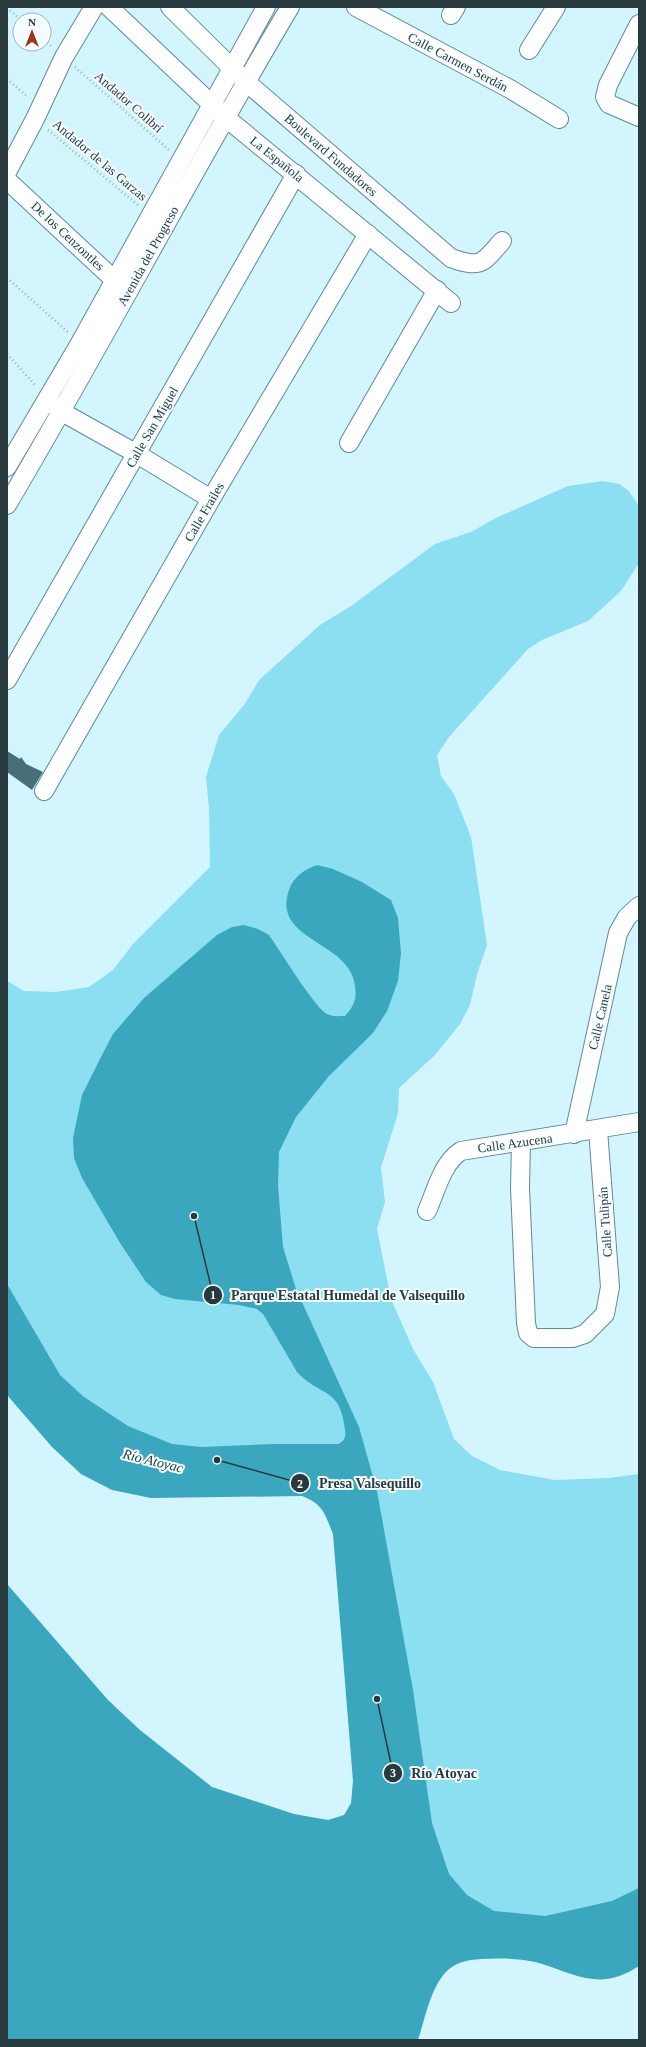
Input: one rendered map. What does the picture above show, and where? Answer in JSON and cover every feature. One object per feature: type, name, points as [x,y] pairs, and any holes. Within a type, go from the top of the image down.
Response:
[{"type":"street","points":[[7,172],[38,114],[64,57],[94,7]]},
{"type":"street","name":"La Española","points":[[109,7],[225,117],[451,302]]},
{"type":"street","name":"Boulevard Fundadores","points":[[170,7],[245,81],[452,258],[470,264],[485,261],[502,241]]},
{"type":"street","name":"Avenida del Progreso","points":[[7,467],[80,343],[266,7]]},
{"type":"street","name":"Avenida del Progreso","points":[[7,505],[62,412],[245,81],[290,7]]},
{"type":"street","name":"Calle Carmen Serdán","points":[[356,7],[510,89],[560,119]]},
{"type":"street","points":[[530,50],[556,7]]},
{"type":"street","points":[[639,24],[608,85],[605,97],[609,104],[639,117]]},
{"type":"street","name":"Calle San Miguel","points":[[7,680],[296,174]]},
{"type":"street","name":"De los Cenzontles","points":[[7,180],[128,293]]},
{"type":"street","name":"Calle Frailes","points":[[44,791],[211,499],[368,234]]},
{"type":"street","points":[[349,443],[437,290]]},
{"type":"street","points":[[48,399],[62,412],[137,454],[211,499]]},
{"type":"street","name":"Calle Canela","points":[[574,1134],[618,933],[627,917],[639,906]]},
{"type":"street","name":"Calle Azucena","points":[[427,1211],[448,1163],[454,1155],[461,1151],[574,1134],[639,1122]]},
{"type":"street","name":"Calle Tulipán","points":[[521,1142],[526,1323],[528,1333],[534,1338],[542,1340],[573,1338],[585,1334],[605,1314],[610,1287],[598,1130]]},
{"type":"path","name":"Andador Colibrí","points":[[64,57],[182,161]]},
{"type":"path","name":"Andador de las Garzas","points":[[7,79],[38,114],[151,216]]},
{"type":"path","points":[[7,278],[80,343]]},
{"type":"path","points":[[7,354],[48,399]]},
{"type":"shaded area","points":[[603,481],[619,484],[628,490],[639,506],[639,563],[621,591],[588,621],[542,640],[528,649],[449,737],[437,755],[441,776],[454,794],[471,837],[487,945],[477,974],[470,1005],[460,1024],[435,1055],[399,1088],[398,1113],[381,1168],[385,1202],[377,1229],[391,1299],[413,1349],[433,1382],[454,1439],[472,1456],[500,1470],[555,1480],[609,1478],[639,1474],[639,1934],[428,1910],[323,1484],[175,1490],[7,1374],[7,981],[24,991],[56,992],[89,987],[113,970],[133,944],[210,867],[209,808],[206,777],[219,735],[244,705],[260,679],[320,625],[351,606],[435,544],[471,532],[496,518],[568,486]]},
{"type":"water","points":[[317,865],[333,869],[362,882],[391,900],[398,918],[401,953],[398,981],[387,1011],[373,1033],[329,1076],[296,1117],[279,1152],[278,1186],[283,1247],[296,1289],[359,1427],[377,1491],[413,1690],[432,1823],[449,1874],[467,1895],[494,1911],[545,1916],[612,1901],[639,1888],[639,1966],[617,1977],[599,1979],[586,1978],[535,1962],[522,1960],[488,1959],[462,1962],[449,1969],[435,1988],[428,2005],[418,2040],[7,2040],[7,1584],[108,1700],[140,1730],[212,1787],[294,1814],[328,1820],[344,1815],[351,1803],[353,1781],[333,1534],[325,1515],[319,1506],[315,1502],[302,1496],[151,1498],[112,1490],[81,1474],[52,1447],[7,1395],[7,1284],[60,1375],[84,1397],[128,1426],[172,1444],[201,1447],[275,1444],[338,1444],[344,1440],[345,1429],[339,1405],[328,1394],[305,1380],[297,1372],[263,1314],[257,1309],[239,1305],[175,1299],[161,1295],[146,1282],[120,1243],[82,1178],[74,1158],[73,1138],[82,1095],[113,1034],[144,998],[217,935],[232,927],[244,925],[258,929],[269,935],[306,990],[321,1009],[331,1016],[345,1016],[353,1006],[356,995],[355,986],[350,971],[340,959],[328,949],[301,931],[291,920],[287,907],[289,890],[293,881],[304,871]]},
{"type":"building","points":[[7,751],[20,759],[21,757],[26,764],[43,772],[32,790],[7,772]]},
{"type":"place","name":"Parque Estatal Humedal de Valsequillo","points":[[194,1216]]},
{"type":"place","name":"Presa Valsequillo","points":[[217,1460]]},
{"type":"place","name":"Río Atoyac","points":[[377,1699]]}]
